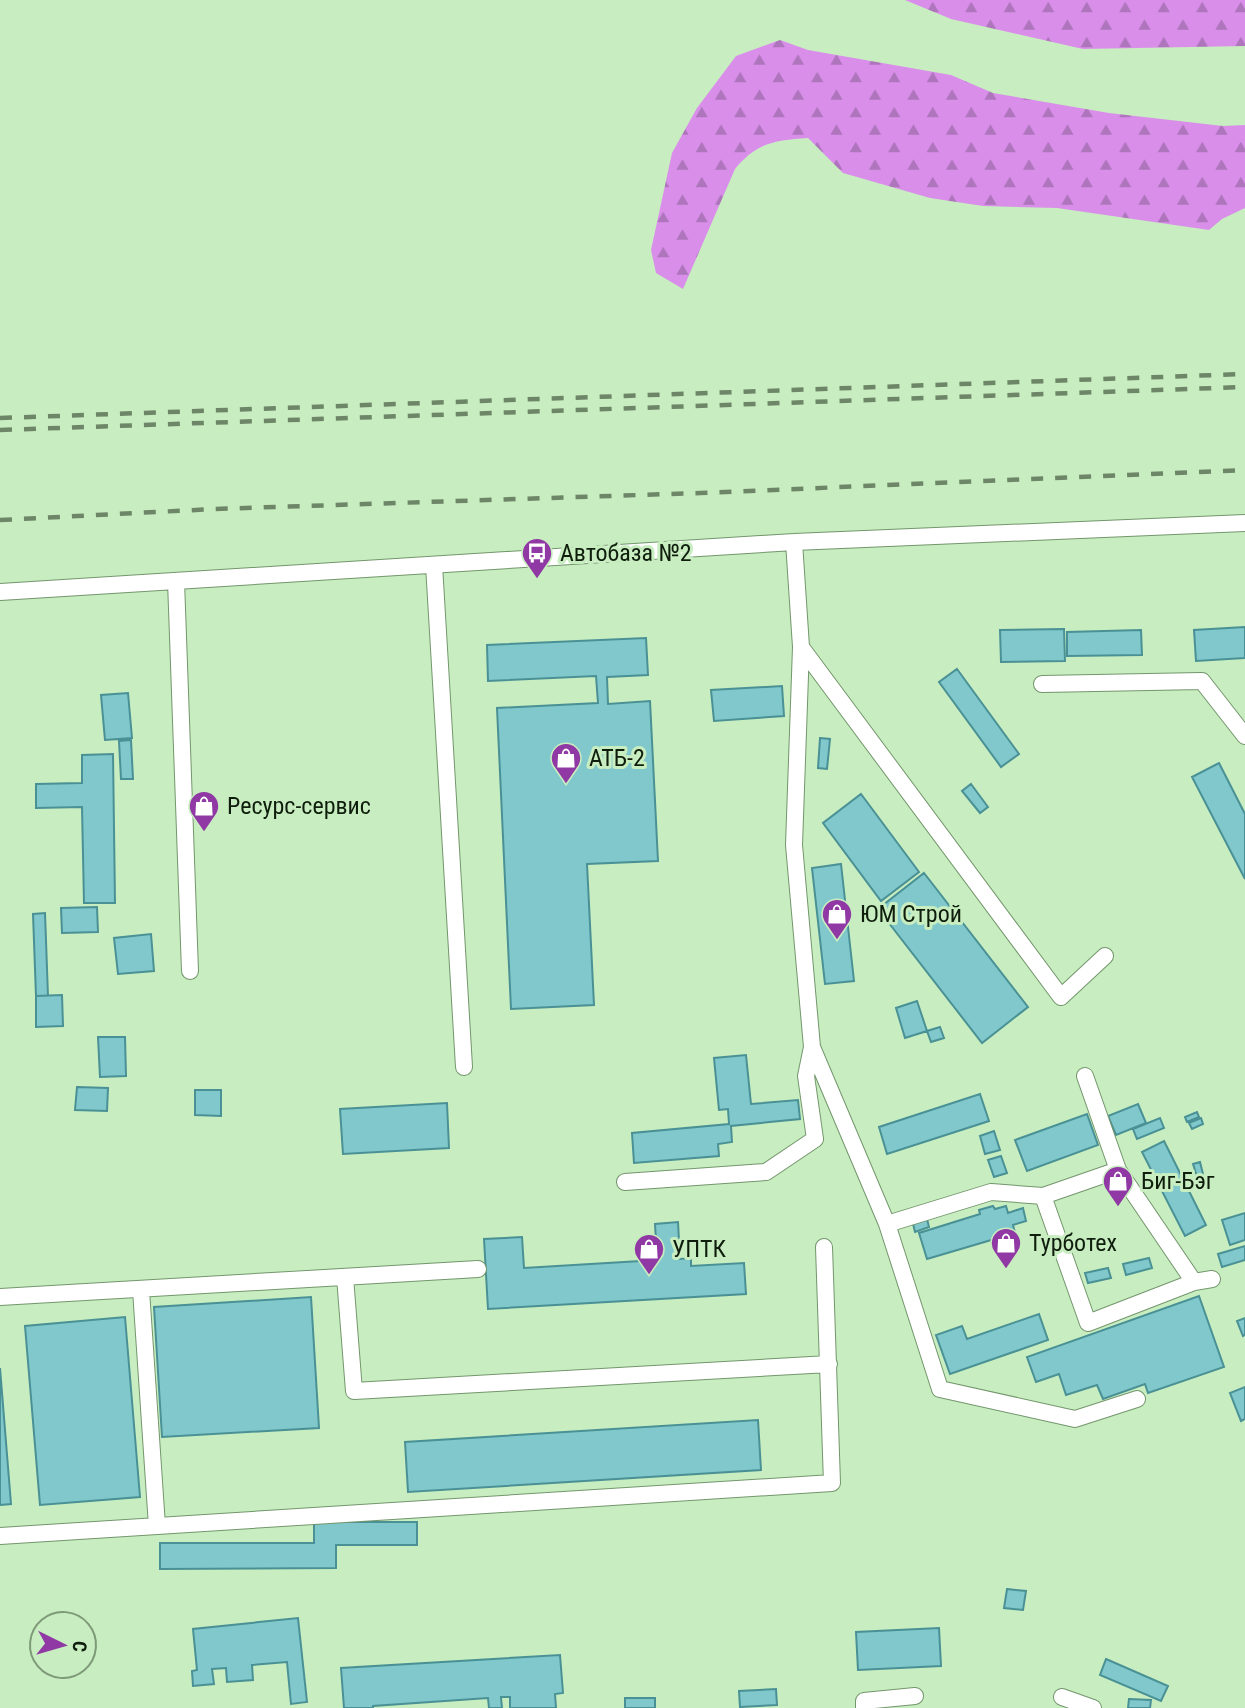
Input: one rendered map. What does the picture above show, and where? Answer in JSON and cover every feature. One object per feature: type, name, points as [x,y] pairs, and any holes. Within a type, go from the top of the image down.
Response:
[{"type":"street","points":[[0,592],[794,542],[1245,523]]},
{"type":"street","points":[[625,1182],[766,1172],[814,1139],[806,1076],[812,1047],[794,845],[802,647],[794,542]]},
{"type":"street","points":[[434,565],[464,1067]]},
{"type":"street","points":[[176,581],[190,971]]},
{"type":"street","points":[[802,647],[1061,997],[1105,956]]},
{"type":"street","points":[[1042,684],[1202,681],[1245,736]]},
{"type":"street","points":[[812,1047],[887,1224],[940,1390],[1075,1419],[1137,1399]]},
{"type":"street","points":[[1085,1076],[1118,1170],[1194,1282]]},
{"type":"street","points":[[887,1224],[991,1192],[1043,1196],[1118,1170]]},
{"type":"street","points":[[1043,1196],[1088,1323],[1194,1282],[1212,1279]]},
{"type":"street","points":[[0,1536],[832,1483],[824,1247]]},
{"type":"street","points":[[0,1297],[478,1269]]},
{"type":"street","points":[[345,1277],[354,1391],[829,1364]]},
{"type":"street","points":[[141,1290],[157,1526]]},
{"type":"street","points":[[864,1708],[864,1701],[915,1696]]},
{"type":"street","points":[[1062,1697],[1093,1708]]},
{"type":"green space","points":[[905,0],[1245,0],[1245,46],[1083,49],[951,19]]},
{"type":"green space","points":[[780,40],[808,50],[951,75],[993,93],[1109,113],[1223,126],[1245,125],[1245,208],[1222,219],[1209,230],[1057,208],[983,206],[930,198],[843,173],[808,138],[786,140],[759,148],[735,169],[683,289],[656,273],[651,250],[672,153],[697,108],[736,56]]},
{"type":"building","points":[[1245,627],[1245,658],[1196,661],[1194,630]]},
{"type":"building","points":[[1064,629],[1065,661],[1001,662],[1000,630]]},
{"type":"building","points":[[1141,630],[1142,655],[1067,656],[1067,632]]},
{"type":"building","points":[[646,638],[648,675],[607,677],[608,704],[650,701],[658,861],[587,864],[594,1005],[511,1009],[497,708],[598,703],[596,676],[488,681],[487,645]]},
{"type":"building","points":[[957,669],[1019,754],[1001,767],[939,682]]},
{"type":"building","points":[[782,686],[784,716],[714,721],[711,690]]},
{"type":"building","points":[[128,693],[132,738],[105,740],[101,695]]},
{"type":"building","points":[[820,738],[830,739],[827,769],[818,768]]},
{"type":"building","points":[[131,740],[133,779],[121,779],[119,741]]},
{"type":"building","points":[[113,754],[115,903],[84,903],[82,807],[36,808],[36,784],[82,783],[82,755]]},
{"type":"building","points":[[1219,763],[1245,814],[1245,879],[1192,777]]},
{"type":"building","points":[[971,784],[988,807],[980,813],[962,791]]},
{"type":"building","points":[[861,794],[919,872],[881,901],[823,823]]},
{"type":"building","points":[[841,864],[854,981],[825,984],[812,868]]},
{"type":"building","points":[[924,873],[1028,1007],[982,1043],[878,909]]},
{"type":"building","points":[[97,907],[98,932],[62,933],[61,908]]},
{"type":"building","points":[[45,913],[48,996],[36,996],[33,914]]},
{"type":"building","points":[[151,934],[154,971],[118,974],[114,938]]},
{"type":"building","points":[[62,995],[63,1026],[36,1027],[36,996]]},
{"type":"building","points":[[917,1001],[927,1031],[905,1038],[896,1008]]},
{"type":"building","points":[[940,1027],[944,1038],[931,1042],[927,1031]]},
{"type":"building","points":[[98,1037],[125,1037],[126,1076],[100,1077]]},
{"type":"building","points":[[746,1055],[751,1104],[798,1100],[800,1119],[731,1126],[732,1142],[718,1144],[719,1156],[634,1163],[632,1133],[729,1124],[728,1109],[719,1110],[714,1058]]},
{"type":"building","points":[[77,1087],[108,1088],[107,1111],[75,1110]]},
{"type":"building","points":[[195,1090],[221,1090],[221,1116],[195,1115]]},
{"type":"building","points":[[980,1094],[989,1121],[887,1154],[879,1127]]},
{"type":"building","points":[[447,1103],[449,1148],[343,1154],[340,1109]]},
{"type":"building","points":[[1138,1104],[1146,1123],[1116,1135],[1108,1116]]},
{"type":"building","points":[[1197,1112],[1199,1117],[1187,1122],[1185,1117]]},
{"type":"building","points":[[1087,1114],[1098,1145],[1027,1171],[1015,1140]]},
{"type":"building","points":[[1160,1118],[1164,1128],[1137,1139],[1133,1129]]},
{"type":"building","points":[[1201,1118],[1203,1124],[1192,1129],[1189,1123]]},
{"type":"building","points":[[994,1131],[1000,1150],[985,1154],[980,1136]]},
{"type":"building","points":[[1164,1141],[1206,1225],[1185,1236],[1142,1152]]},
{"type":"building","points":[[1001,1156],[1007,1173],[994,1177],[988,1160]]},
{"type":"building","points":[[1200,1162],[1204,1178],[1198,1180],[1193,1164]]},
{"type":"building","points":[[993,1206],[995,1209],[1006,1206],[1008,1213],[1023,1208],[1026,1221],[1013,1225],[1015,1233],[927,1259],[919,1233],[980,1214],[979,1210]]},
{"type":"building","points":[[1245,1213],[1245,1240],[1230,1245],[1222,1220]]},
{"type":"building","points":[[927,1219],[929,1227],[915,1232],[913,1224]]},
{"type":"building","points":[[678,1222],[680,1259],[691,1258],[691,1266],[744,1263],[746,1294],[488,1309],[484,1239],[522,1237],[524,1268],[657,1260],[655,1224]]},
{"type":"building","points":[[1245,1246],[1245,1260],[1222,1267],[1218,1254]]},
{"type":"building","points":[[1149,1258],[1152,1268],[1126,1275],[1123,1264]]},
{"type":"building","points":[[1108,1268],[1111,1278],[1088,1283],[1085,1273]]},
{"type":"building","points":[[1199,1296],[1224,1367],[1148,1393],[1145,1384],[1103,1399],[1097,1385],[1066,1395],[1059,1374],[1036,1382],[1027,1357]]},
{"type":"building","points":[[311,1297],[319,1428],[162,1437],[154,1307]]},
{"type":"building","points":[[1039,1314],[1048,1340],[950,1374],[936,1335],[962,1326],[967,1339]]},
{"type":"building","points":[[125,1317],[140,1497],[40,1505],[25,1326]]},
{"type":"building","points":[[1245,1318],[1245,1335],[1243,1336],[1237,1321]]},
{"type":"building","points":[[0,1368],[11,1504],[0,1505]]},
{"type":"building","points":[[1245,1387],[1245,1419],[1241,1421],[1230,1393]]},
{"type":"building","points":[[758,1420],[761,1470],[408,1492],[405,1442]]},
{"type":"building","points":[[314,1522],[417,1522],[417,1545],[336,1545],[336,1568],[160,1569],[160,1543],[314,1543]]},
{"type":"building","points":[[1007,1589],[1026,1591],[1023,1610],[1004,1608]]},
{"type":"building","points":[[298,1618],[307,1702],[291,1704],[287,1662],[252,1665],[253,1680],[227,1682],[226,1668],[212,1669],[214,1684],[193,1686],[192,1671],[197,1670],[193,1629]]},
{"type":"building","points":[[939,1628],[941,1666],[858,1670],[856,1632]]},
{"type":"building","points":[[560,1655],[563,1693],[555,1694],[556,1708],[510,1708],[510,1697],[501,1697],[502,1708],[489,1708],[488,1698],[344,1708],[341,1668]]},
{"type":"building","points":[[1106,1659],[1168,1686],[1161,1701],[1100,1675]]},
{"type":"building","points":[[776,1689],[777,1705],[740,1707],[739,1691]]},
{"type":"building","points":[[625,1698],[655,1698],[655,1708],[625,1708]]},
{"type":"building","points":[[1129,1699],[1151,1700],[1150,1708],[1128,1708]]},
{"type":"railway","points":[[0,418],[1245,374]]},
{"type":"railway","points":[[0,430],[1245,387]]},
{"type":"railway","points":[[0,520],[214,509],[700,493],[1245,470]]},
{"type":"place","name":"Автобаза №2","points":[[537,580]]},
{"type":"place","name":"АТБ-2","points":[[566,785]]},
{"type":"place","name":"Ресурс-сервис","points":[[204,833]]},
{"type":"place","name":"ЮМ Строй","points":[[837,941]]},
{"type":"place","name":"Биг-Бэг","points":[[1118,1208]]},
{"type":"place","name":"Турботех","points":[[1006,1270]]},
{"type":"place","name":"УПТК","points":[[649,1276]]}]
